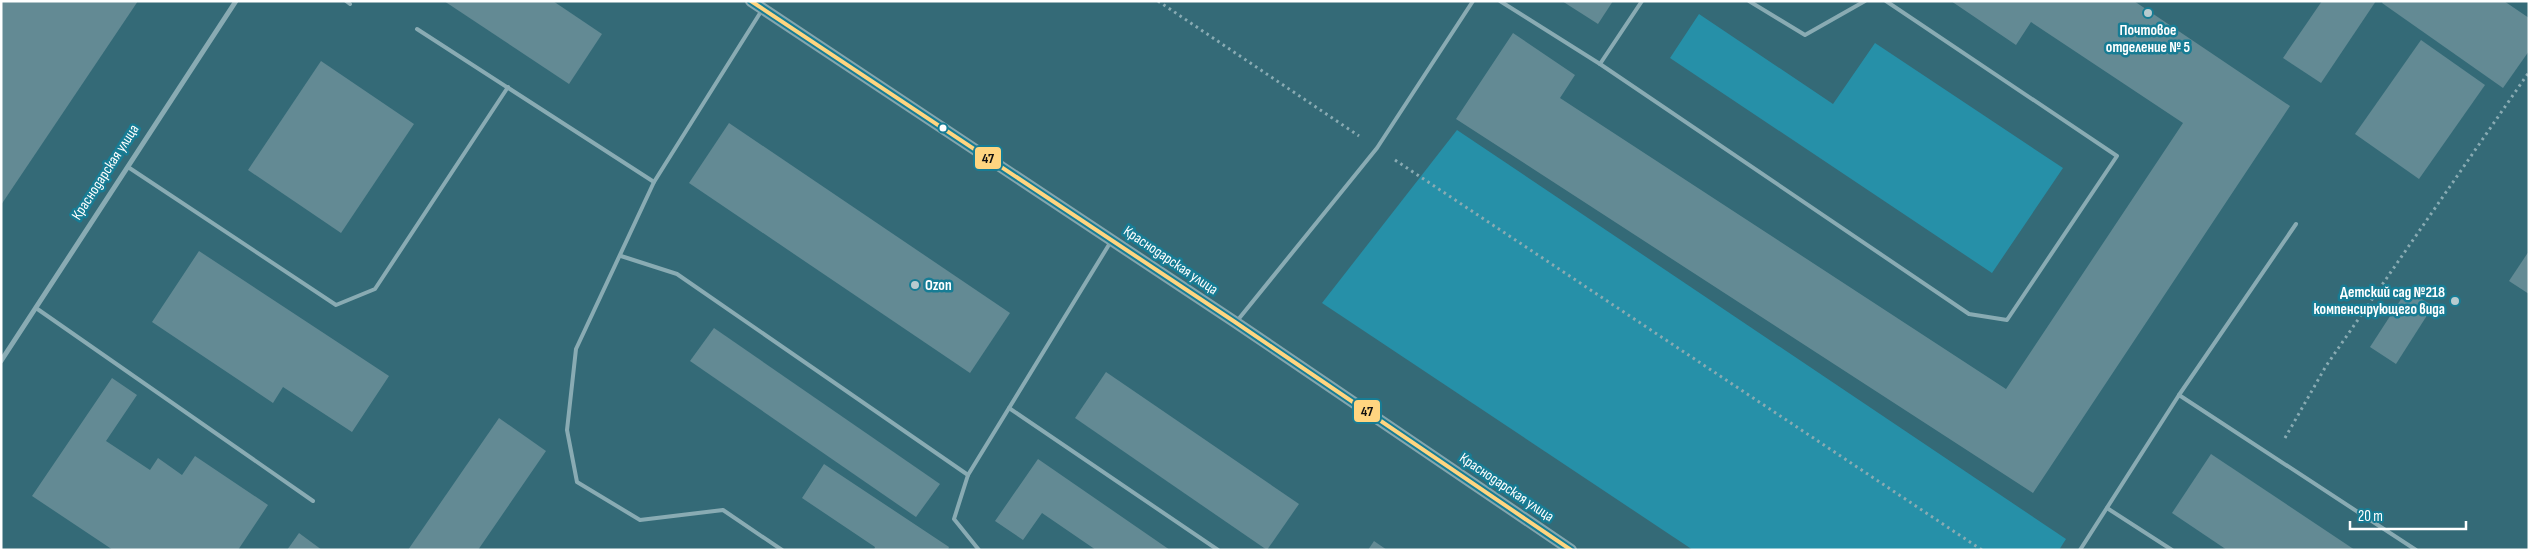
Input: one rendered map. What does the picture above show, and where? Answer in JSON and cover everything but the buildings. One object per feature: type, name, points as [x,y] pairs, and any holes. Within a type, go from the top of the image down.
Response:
[{"type":"main road","name":"Краснодарская улица","points":[[751,1],[1235,322],[1571,550]]},
{"type":"street","name":"Краснодарская улица","points":[[1,361],[236,1]]},
{"type":"lane","points":[[1235,322],[1377,148],[1473,1]]},
{"type":"lane","points":[[1500,1],[1600,64],[1969,314],[2007,320],[2117,156],[1886,1]]},
{"type":"lane","points":[[1600,64],[1642,1]]},
{"type":"lane","points":[[1749,1],[1805,35],[1865,1]]},
{"type":"lane","points":[[763,9],[654,182],[576,349],[567,430],[577,482],[640,520],[723,510],[782,550]]},
{"type":"lane","points":[[417,29],[654,182]]},
{"type":"lane","points":[[128,167],[336,305],[375,289],[508,87]]},
{"type":"lane","points":[[2080,550],[2179,394],[2296,224]]},
{"type":"lane","points":[[979,550],[954,519],[968,475],[1112,240]]},
{"type":"lane","points":[[621,256],[677,274],[968,475]]},
{"type":"lane","points":[[36,308],[313,501]]},
{"type":"lane","points":[[2179,394],[2416,550]]},
{"type":"lane","points":[[1009,408],[1218,550]]},
{"type":"lane","points":[[2107,508],[2172,550]]},
{"type":"path","points":[[1158,1],[1982,550]]},
{"type":"path","points":[[2275,456],[2326,366],[2529,72]]},
{"type":"shaded area","points":[[1699,14],[1833,104],[1875,43],[2063,168],[1992,273],[1670,58]]},
{"type":"shaded area","points":[[1457,130],[2066,539],[2059,550],[1693,550],[1322,303]]},
{"type":"transit line","name":"47","points":[[751,1],[1235,322],[1571,550]]},
{"type":"place","name":"Почтовое отделение № 5","points":[[2148,13]]},
{"type":"place","name":"Ozon","points":[[915,285]]},
{"type":"place","name":"Детский сад №218 компенсирующего вида","points":[[2455,301]]}]
